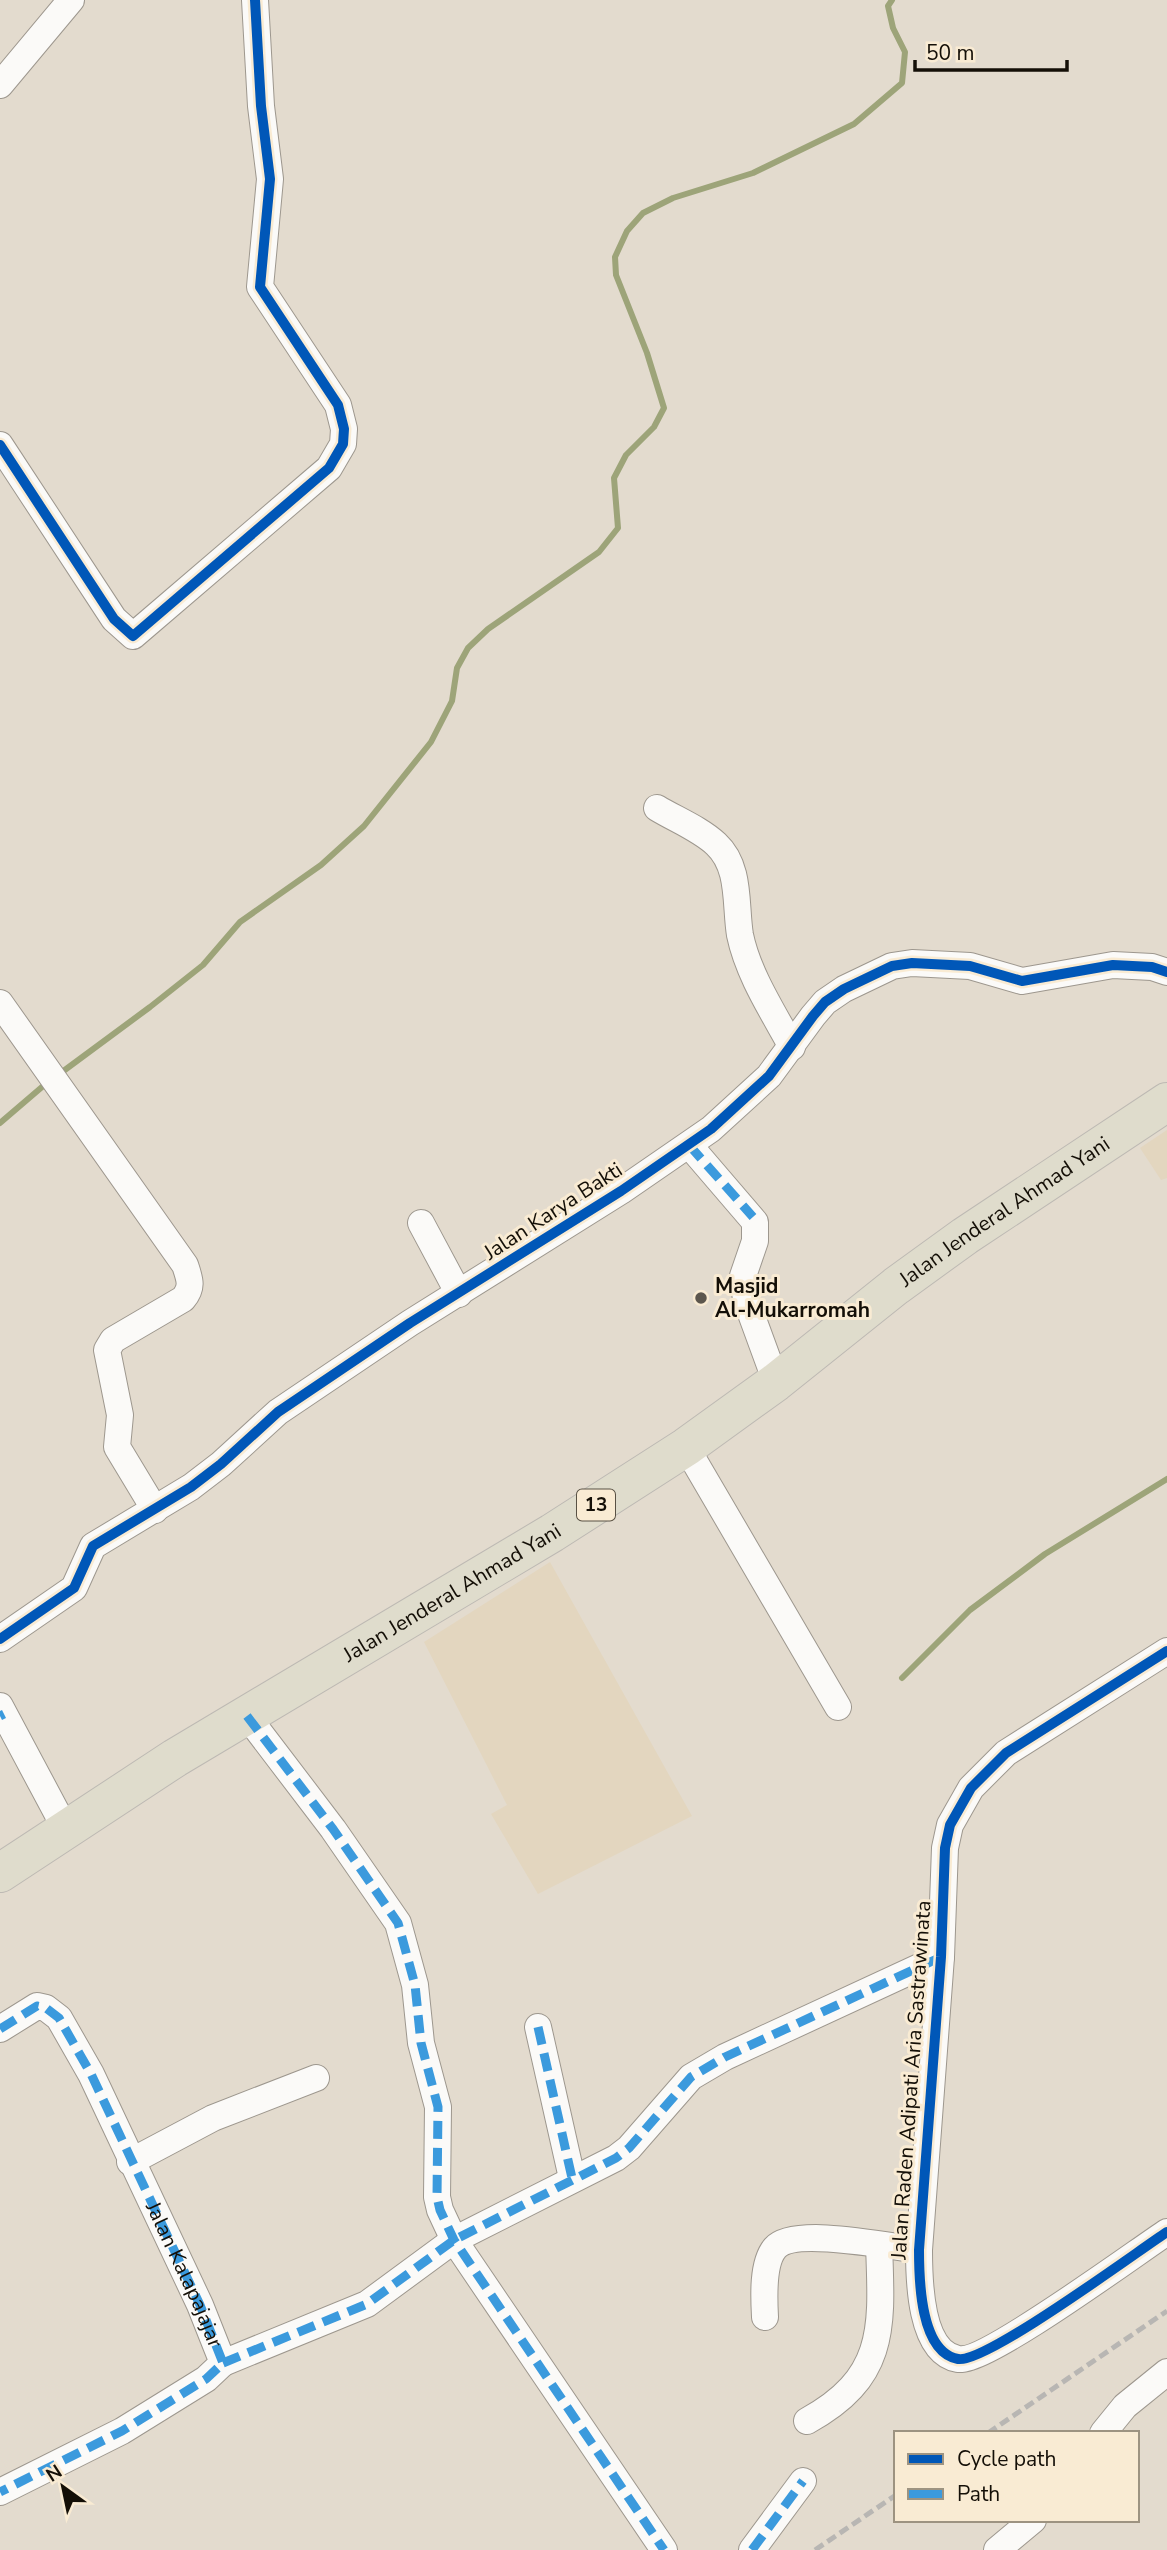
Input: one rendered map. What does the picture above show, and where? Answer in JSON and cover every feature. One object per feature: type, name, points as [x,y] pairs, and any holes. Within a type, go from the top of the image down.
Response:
[{"type":"highway","name":"Jalan Jenderal Ahmad Yani","points":[[0,1873],[65,1828],[552,1532],[686,1447],[776,1382],[896,1286],[965,1236],[1167,1101]]},
{"type":"street","points":[[0,85],[71,0]]},
{"type":"street","points":[[0,445],[114,619],[133,636],[329,468],[343,444],[344,429],[338,405],[260,287],[270,179],[261,106],[255,0]]},
{"type":"street","points":[[657,808],[717,844],[729,863],[735,882],[741,937],[762,993],[792,1047]]},
{"type":"street","name":"Jalan Karya Bakti","points":[[0,1639],[74,1588],[93,1546],[155,1510],[221,1464],[278,1412],[689,1145],[746,1100],[792,1047],[813,1016],[834,995],[873,974],[902,964],[941,962],[970,966],[1022,981],[1113,965],[1152,967],[1167,972]]},
{"type":"street","points":[[0,1003],[185,1265],[191,1280],[190,1291],[183,1299],[113,1340],[107,1350],[120,1415],[117,1447],[155,1510]]},
{"type":"street","points":[[689,1145],[755,1222],[755,1241],[743,1276],[746,1300],[776,1382]]},
{"type":"street","points":[[421,1223],[459,1294]]},
{"type":"street","points":[[686,1447],[838,1707]]},
{"type":"street","name":"Jalan Raden Adipati Aria Sastrawinata","points":[[1167,1651],[1006,1753],[971,1787],[950,1825],[945,1848],[941,1957],[919,2250],[919,2286],[929,2327],[943,2351],[951,2357],[967,2359],[1016,2334],[1167,2232]]},
{"type":"street","points":[[1,1712],[65,1828]]},
{"type":"street","points":[[247,1716],[333,1829],[398,1923],[415,1985],[421,2043],[439,2107],[436,2186],[440,2210],[454,2240],[664,2550]]},
{"type":"street","points":[[223,2362],[366,2304],[454,2240],[629,2148],[684,2084],[700,2071],[941,1957]]},
{"type":"street","name":"Jalan Kalapajajar","points":[[0,2029],[37,2006],[46,2008],[59,2018],[91,2074],[130,2162],[200,2305],[223,2362],[206,2379],[122,2431],[0,2492]]},
{"type":"street","points":[[538,2027],[572,2178]]},
{"type":"street","points":[[130,2162],[213,2118],[316,2078]]},
{"type":"street","points":[[765,2317],[769,2260],[778,2245],[797,2238],[919,2250]]},
{"type":"street","points":[[807,2421],[851,2391],[871,2360],[880,2316],[880,2245]]},
{"type":"street","points":[[1105,2431],[1125,2406],[1167,2372]]},
{"type":"street","points":[[752,2550],[803,2481]]},
{"type":"street","points":[[997,2550],[1031,2522]]},
{"type":"shaded area","points":[[1167,1130],[1167,1178],[1161,1180],[1140,1148]]},
{"type":"shaded area","points":[[550,1562],[692,1816],[538,1894],[491,1814],[507,1805],[424,1642]]},
{"type":"waterway","points":[[58,1075],[203,965],[240,922],[321,865],[364,826],[431,742],[452,701],[457,668],[468,648],[488,629],[599,552],[618,528],[614,478],[626,455],[654,427],[664,408],[647,353],[616,275],[615,257],[627,231],[643,213],[673,198],[753,173],[854,124],[902,83],[905,52],[893,28],[888,6],[892,0]]},
{"type":"waterway","points":[[0,1123],[49,1081]]},
{"type":"waterway","points":[[902,1678],[970,1610],[1045,1554],[1167,1479]]},
{"type":"railway","points":[[991,2431],[1167,2311]]},
{"type":"railway","points":[[815,2550],[894,2496]]},
{"type":"marked path","points":[[689,1145],[753,1217]]},
{"type":"marked path","points":[[0,1716],[4,1714]]},
{"type":"marked path","points":[[247,1716],[333,1829],[398,1923],[415,1985],[421,2043],[438,2107],[437,2197],[454,2240],[664,2550]]},
{"type":"marked path","points":[[223,2363],[367,2304],[454,2240],[616,2158],[629,2148],[691,2077],[725,2057],[941,1957]]},
{"type":"marked path","points":[[0,2029],[37,2006],[46,2008],[59,2018],[91,2074],[200,2305],[223,2363],[206,2379],[122,2431],[0,2492]]},
{"type":"marked path","points":[[538,2027],[572,2178]]},
{"type":"marked path","points":[[752,2550],[803,2481]]},
{"type":"cycle path","points":[[0,445],[114,619],[133,636],[329,468],[343,444],[344,429],[338,405],[260,287],[270,179],[261,106],[255,0]]},
{"type":"cycle path","points":[[0,1639],[74,1588],[93,1546],[191,1487],[221,1464],[278,1412],[410,1323],[621,1191],[711,1129],[769,1076],[825,1002],[844,989],[892,966],[912,963],[970,966],[1022,981],[1113,965],[1152,967],[1167,972]]},
{"type":"cycle path","points":[[1167,1651],[1006,1753],[971,1788],[950,1825],[945,1848],[941,1957],[919,2250],[921,2296],[929,2329],[945,2354],[958,2359],[973,2356],[1028,2327],[1167,2232]]},
{"type":"place","name":"Masjid Al-Mukarromah","points":[[701,1298]]}]
